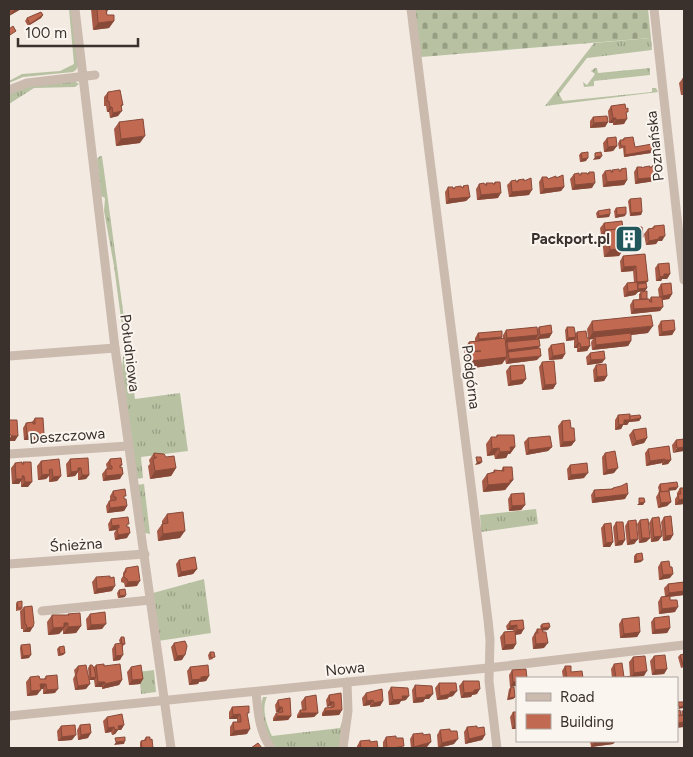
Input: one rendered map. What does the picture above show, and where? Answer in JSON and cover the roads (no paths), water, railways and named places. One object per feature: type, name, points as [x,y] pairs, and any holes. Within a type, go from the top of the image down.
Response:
[{"type":"street","name":"Południowa","points":[[75,9],[115,348],[172,748]]},
{"type":"street","name":"Podgórna","points":[[411,9],[488,620],[490,640],[488,668],[497,748]]},
{"type":"street","name":"Poznańska","points":[[654,9],[684,280]]},
{"type":"street","points":[[9,90],[27,83],[95,75]]},
{"type":"street","points":[[9,356],[115,348]]},
{"type":"street","name":"Deszczowa","points":[[9,454],[128,446]]},
{"type":"street","name":"Śnieżna","points":[[9,564],[145,554]]},
{"type":"street","points":[[42,611],[150,600]]},
{"type":"street","name":"Nowa","points":[[9,716],[488,668],[684,645]]},
{"type":"street","points":[[343,748],[348,711],[347,682]]},
{"type":"street","points":[[256,692],[261,726],[265,739],[271,748]]},
{"type":"place","name":"Packport.pl","points":[[629,239]]}]
